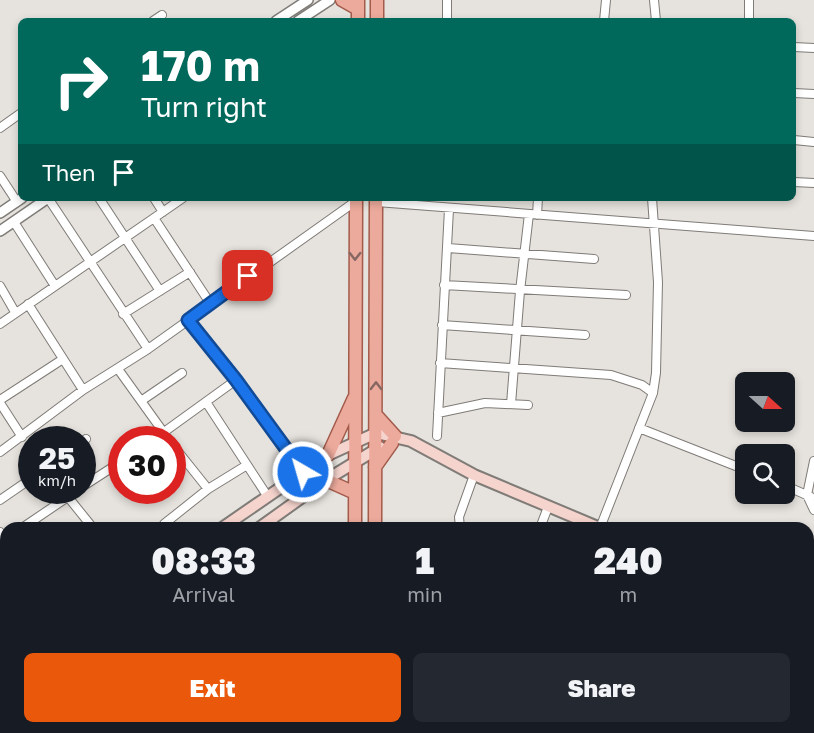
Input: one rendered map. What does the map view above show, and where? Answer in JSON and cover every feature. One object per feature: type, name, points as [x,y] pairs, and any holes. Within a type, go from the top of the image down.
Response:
[{"type":"main road","points":[[342,0],[358,10]]},
{"type":"main road","points":[[377,0],[377,18]]},
{"type":"main road","points":[[355,522],[356,201]]},
{"type":"main road","points":[[375,522],[376,201]]},
{"type":"main road","points":[[328,455],[357,392]]},
{"type":"main road","points":[[376,415],[396,439]]},
{"type":"main road","points":[[231,522],[328,455],[376,433],[396,439],[585,522]]},
{"type":"main road","points":[[273,522],[326,480],[396,439]]},
{"type":"main road","points":[[374,468],[396,439]]},
{"type":"main road","points":[[326,480],[355,493]]},
{"type":"street","points":[[281,18],[308,0]]},
{"type":"street","points":[[303,18],[330,0]]},
{"type":"street","points":[[447,0],[447,18]]},
{"type":"street","points":[[604,18],[606,0]]},
{"type":"street","points":[[654,0],[656,18]]},
{"type":"street","points":[[749,0],[749,18]]},
{"type":"street","points":[[158,18],[162,15]]},
{"type":"street","points":[[796,47],[814,48]]},
{"type":"street","points":[[796,93],[814,94]]},
{"type":"street","points":[[0,128],[18,115]]},
{"type":"street","points":[[796,140],[814,142]]},
{"type":"street","points":[[0,176],[18,199]]},
{"type":"street","points":[[796,182],[814,183]]},
{"type":"street","points":[[0,213],[18,201]]},
{"type":"street","points":[[0,231],[44,201]]},
{"type":"street","points":[[50,201],[148,349]]},
{"type":"street","points":[[101,201],[127,237],[160,291]]},
{"type":"street","points":[[156,201],[163,212]]},
{"type":"street","points":[[0,324],[179,201]]},
{"type":"street","points":[[36,426],[83,390],[148,349],[353,201]]},
{"type":"street","points":[[384,201],[449,209],[814,236]]},
{"type":"street","points":[[511,404],[525,252],[537,201]]},
{"type":"street","points":[[602,522],[653,393],[656,373],[658,282],[652,201]]},
{"type":"street","points":[[436,436],[449,209]]},
{"type":"street","points":[[154,218],[210,303]]},
{"type":"street","points":[[14,222],[55,286]]},
{"type":"street","points":[[448,248],[594,259]]},
{"type":"street","points":[[123,314],[190,272]]},
{"type":"street","points":[[444,285],[520,291],[626,295]]},
{"type":"street","points":[[0,286],[15,312]]},
{"type":"street","points":[[28,304],[83,390]]},
{"type":"street","points":[[188,320],[236,380],[303,472]]},
{"type":"street","points":[[442,325],[585,335]]},
{"type":"street","points":[[18,431],[0,402],[63,359]]},
{"type":"street","points":[[440,363],[611,375],[642,385],[653,393]]},
{"type":"street","points":[[118,369],[159,426]]},
{"type":"street","points":[[141,401],[182,373]]},
{"type":"street","points":[[178,426],[236,380]]},
{"type":"street","points":[[206,402],[268,496]]},
{"type":"street","points":[[438,413],[485,403],[528,405]]},
{"type":"street","points":[[639,428],[735,466]]},
{"type":"street","points":[[0,452],[18,440]]},
{"type":"street","points":[[814,461],[811,497],[814,510]]},
{"type":"street","points":[[186,462],[208,489]]},
{"type":"street","points":[[167,522],[208,489],[247,465]]},
{"type":"street","points":[[459,522],[459,517],[474,475]]},
{"type":"street","points":[[0,500],[18,488]]},
{"type":"street","points":[[795,490],[811,497]]},
{"type":"street","points":[[31,522],[58,504]]},
{"type":"street","points":[[74,504],[88,522]]},
{"type":"street","points":[[542,522],[548,507]]},
{"type":"route","points":[[248,276],[188,320],[236,380],[303,472]]}]
